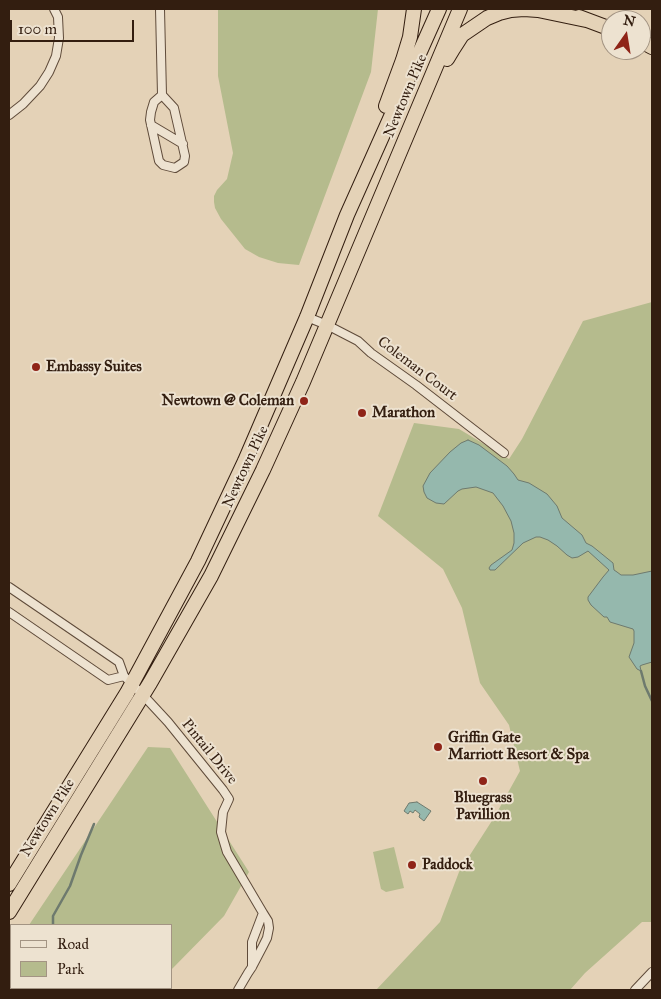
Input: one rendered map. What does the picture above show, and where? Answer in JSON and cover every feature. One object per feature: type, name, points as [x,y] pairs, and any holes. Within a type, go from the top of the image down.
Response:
[{"type":"highway","points":[[347,215],[403,60],[410,37],[414,9]]},
{"type":"highway","name":"Newtown Pike","points":[[9,884],[198,560],[245,461],[307,317],[347,215],[439,9]]},
{"type":"highway","name":"Newtown Pike","points":[[9,912],[143,695],[211,576],[263,470],[303,382],[460,9]]},
{"type":"highway","points":[[560,9],[601,25]]},
{"type":"highway","points":[[396,163],[453,49],[462,35],[487,18],[511,10],[538,10],[586,20]]},
{"type":"street","points":[[9,115],[23,104],[50,72],[56,56],[59,38],[58,17],[54,9]]},
{"type":"street","points":[[160,9],[162,95],[174,108],[185,156],[184,162],[175,168],[163,165],[159,161],[151,125],[151,112],[154,102],[162,95]]},
{"type":"street","points":[[151,125],[183,144]]},
{"type":"street","name":"Coleman Court","points":[[307,317],[358,341],[371,353],[504,453]]},
{"type":"street","points":[[9,587],[118,662],[128,680],[143,695]]},
{"type":"street","points":[[9,612],[108,680],[128,680]]},
{"type":"street","name":"Pintail Drive","points":[[143,695],[168,722],[229,799],[223,812],[221,832],[227,852],[268,921],[269,928],[267,938],[238,990]]},
{"type":"street","points":[[252,967],[252,942],[263,913]]},
{"type":"street","points":[[635,990],[652,972]]},
{"type":"green space","points":[[218,9],[378,9],[371,72],[299,265],[278,263],[259,257],[245,249],[221,219],[215,208],[214,196],[227,179],[233,153],[218,76]]},
{"type":"green space","points":[[652,302],[652,922],[642,922],[585,973],[570,990],[376,990],[440,922],[459,872],[495,816],[520,771],[509,725],[480,683],[462,608],[443,569],[378,516],[414,423],[459,429],[509,459],[522,439],[583,321]]},
{"type":"green space","points":[[148,747],[170,748],[249,872],[224,916],[172,969],[172,924],[30,924]]},
{"type":"green space","points":[[394,847],[404,888],[386,892],[381,889],[373,852]]},
{"type":"green space","points":[[10,956],[10,989],[154,989],[9,990]]},
{"type":"water","points":[[468,440],[479,445],[507,466],[518,480],[529,483],[547,494],[557,506],[562,518],[582,535],[586,543],[613,563],[614,570],[621,575],[633,575],[652,571],[652,662],[640,666],[641,671],[637,669],[629,657],[634,643],[633,629],[610,622],[588,600],[588,597],[609,570],[588,551],[572,558],[548,540],[536,537],[523,543],[495,570],[490,570],[491,565],[512,550],[514,543],[511,521],[493,493],[476,487],[462,489],[444,504],[436,503],[427,498],[423,486],[430,473],[450,452]]},
{"type":"water","points":[[417,802],[431,811],[424,821],[415,810],[413,813],[410,811],[408,814],[404,811],[409,803]]},
{"type":"waterway","points":[[641,671],[652,701]]},
{"type":"waterway","points":[[53,924],[53,916],[70,886],[94,824]]},
{"type":"place","name":"Embassy Suites","points":[[36,367]]},
{"type":"place","name":"Newtown @ Coleman","points":[[304,401]]},
{"type":"place","name":"Marathon","points":[[362,413]]},
{"type":"place","name":"Griffin Gate Marriott Resort & Spa","points":[[438,747]]},
{"type":"place","name":"Bluegrass Pavillion","points":[[483,781]]},
{"type":"place","name":"Paddock","points":[[412,865]]}]
